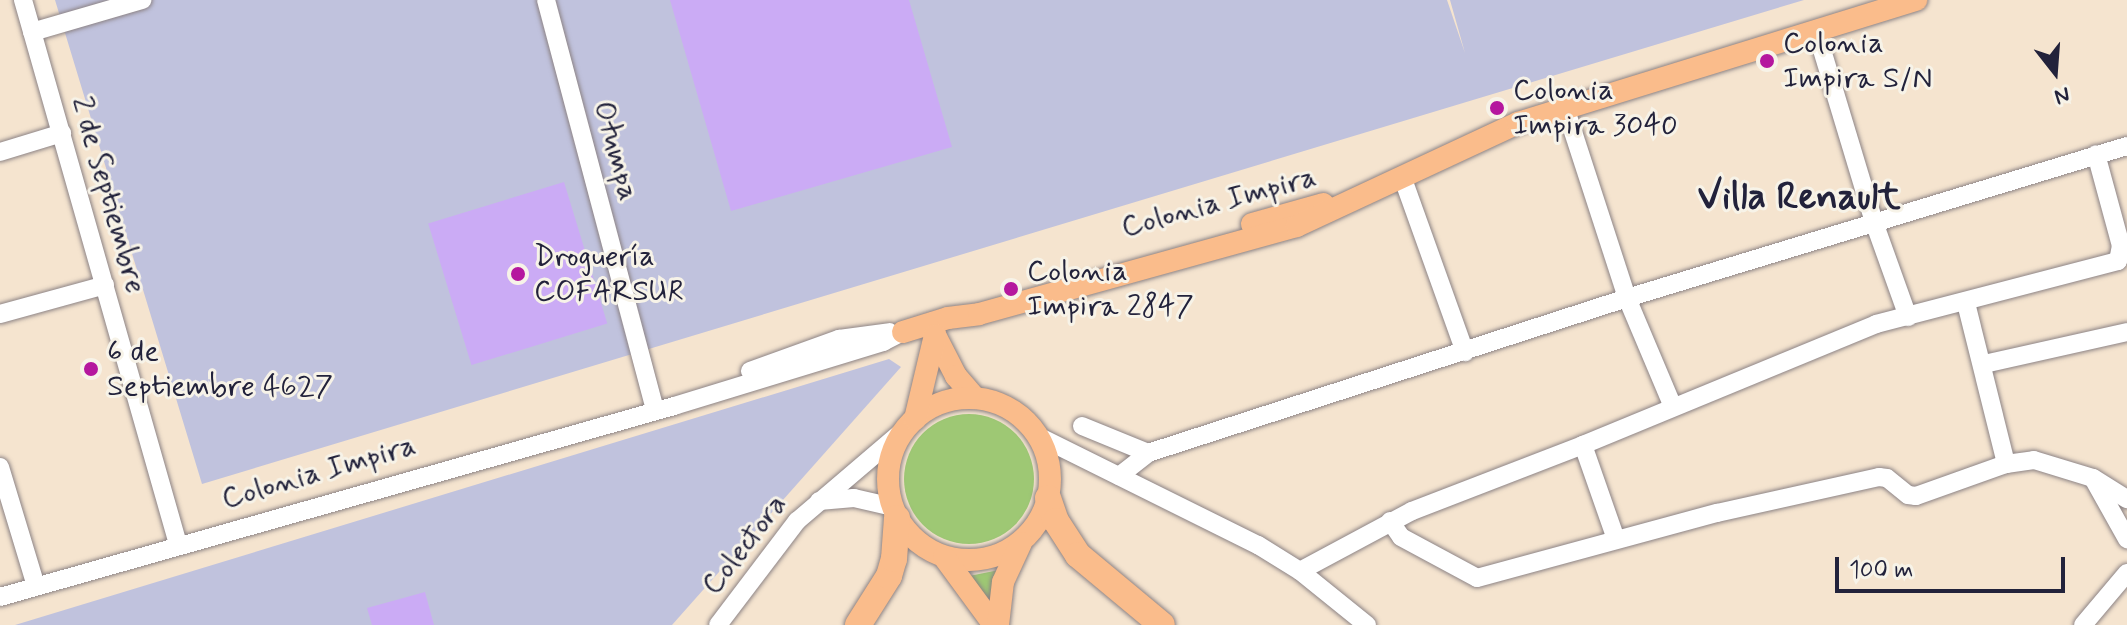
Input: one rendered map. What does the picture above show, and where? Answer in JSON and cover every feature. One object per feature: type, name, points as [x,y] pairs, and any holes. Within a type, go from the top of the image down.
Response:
[{"type":"highway","points":[[1048,498],[1061,529],[1078,555],[1162,625]]},
{"type":"highway","points":[[858,625],[889,576],[895,512]]},
{"type":"main road","name":"Colonia Impira","points":[[903,332],[939,325],[976,302],[1027,285],[1192,243],[1293,211],[1371,194],[1518,123],[1916,0]]},
{"type":"main road","points":[[939,325],[956,376],[975,398]]},
{"type":"main road","points":[[939,325],[910,424],[889,467],[895,512],[922,546],[944,557],[981,560],[1021,542]]},
{"type":"main road","points":[[910,424],[936,405],[975,398],[1010,409],[1038,436],[1049,463],[1048,498],[1040,518],[1021,542],[1003,582],[996,625]]},
{"type":"main road","points":[[944,557],[996,625]]},
{"type":"street","name":"2 de Septiembre","points":[[23,0],[178,544]]},
{"type":"street","points":[[32,32],[142,0]]},
{"type":"street","name":"Otumpa","points":[[546,0],[655,409]]},
{"type":"street","points":[[1816,30],[1874,222],[1908,317]]},
{"type":"street","points":[[1565,107],[1627,298],[1673,407]]},
{"type":"street","points":[[0,152],[62,133]]},
{"type":"street","points":[[1119,476],[1148,453],[1627,298],[2127,146]]},
{"type":"street","points":[[1300,571],[1390,521],[1876,324],[2118,261],[2121,246],[2096,154]]},
{"type":"street","points":[[1403,179],[1465,352]]},
{"type":"street","points":[[0,314],[105,285]]},
{"type":"street","points":[[1966,303],[1984,364],[2006,464]]},
{"type":"street","name":"Colonia Impira","points":[[0,597],[868,347],[903,332]]},
{"type":"street","points":[[1984,364],[2127,332]]},
{"type":"street","name":"Colectora","points":[[718,625],[767,557],[816,501],[910,424]]},
{"type":"street","points":[[1082,426],[1148,453]]},
{"type":"street","points":[[1038,436],[1258,545],[1300,571],[1367,625]]},
{"type":"street","points":[[1583,445],[1616,539]]},
{"type":"street","points":[[1390,521],[1401,537],[1477,578],[1616,539],[1879,477],[1916,496],[2006,464],[2048,461],[2093,478],[2127,499]]},
{"type":"street","points":[[0,467],[36,586]]},
{"type":"street","points":[[2093,478],[2127,539]]},
{"type":"street","points":[[816,501],[854,498],[895,512]]},
{"type":"street","points":[[2083,625],[2127,573]]},
{"type":"shaded area","points":[[55,0],[1447,0],[1465,53],[1450,0],[1804,0],[202,484]]},
{"type":"shaded area","points":[[889,359],[901,367],[672,625],[15,625]]},
{"type":"green space","points":[[969,414],[994,419],[1015,433],[1029,454],[1034,479],[1029,504],[1015,525],[994,539],[969,544],[944,539],[923,525],[909,504],[904,479],[909,454],[923,433],[944,419]]},
{"type":"green space","points":[[999,570],[993,606],[969,576]]},
{"type":"building","points":[[670,0],[909,0],[952,147],[731,211]]},
{"type":"building","name":"Droguería COFARSUR","points":[[564,182],[607,324],[471,365],[428,224]]},
{"type":"building","points":[[425,592],[434,625],[372,625],[367,608]]},
{"type":"place","name":"Colonia Impira S/N","points":[[1767,61]]},
{"type":"place","name":"Colonia Impira 3040","points":[[1497,108]]},
{"type":"place","name":"Droguería COFARSUR","points":[[518,274]]},
{"type":"place","name":"Colonia Impira 2847","points":[[1011,289]]},
{"type":"place","name":"6 de Septiembre 4627","points":[[91,369]]},
{"type":"district","name":"Villa Renault","points":[[1799,198]]}]
